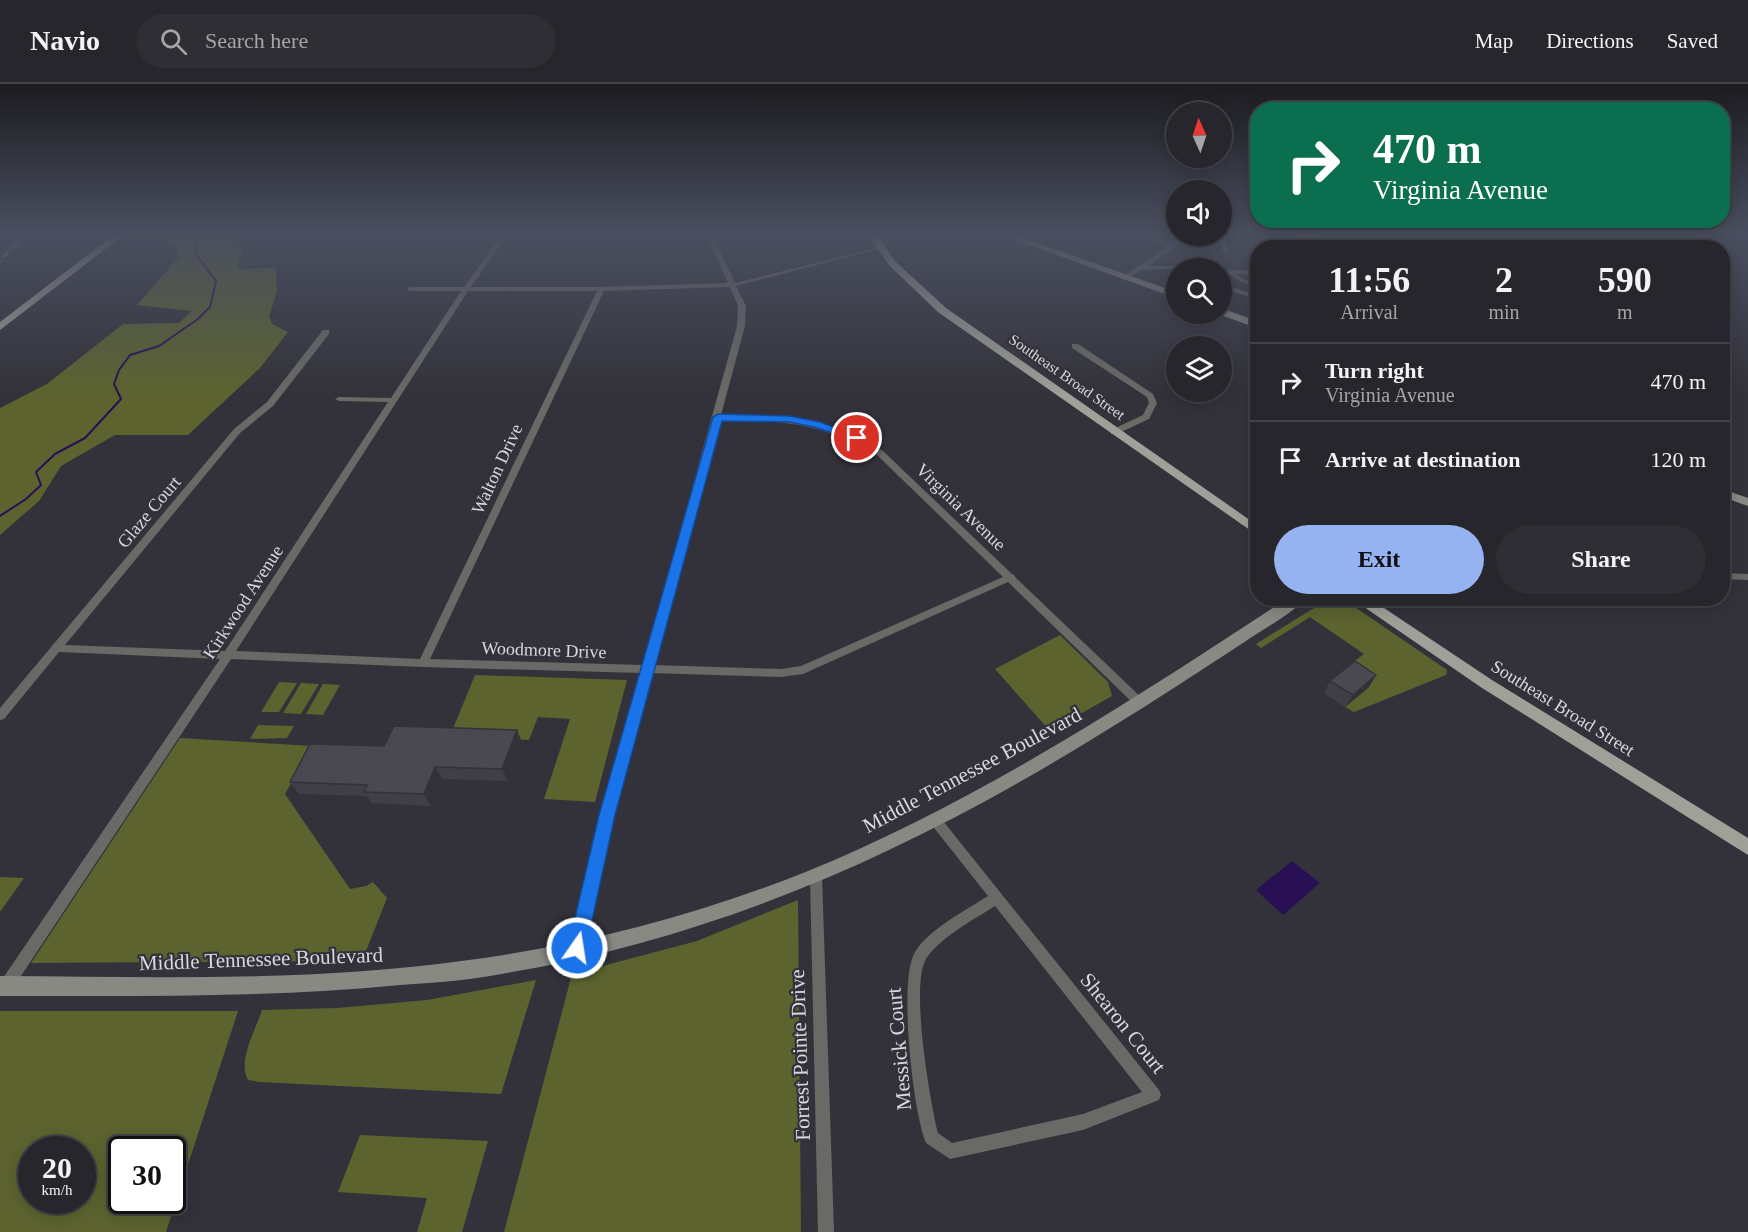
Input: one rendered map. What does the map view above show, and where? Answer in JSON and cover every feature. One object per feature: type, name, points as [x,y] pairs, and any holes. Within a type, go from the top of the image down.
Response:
[{"type":"main road","points":[[0,327],[52,288]]},
{"type":"main road","name":"Southeast Broad Street","points":[[917,288],[942,310],[1250,526]]},
{"type":"main road","points":[[1232,315],[1250,322]]},
{"type":"main road","points":[[1730,496],[1748,502]]},
{"type":"main road","name":"Middle Tennessee Boulevard","points":[[3,986],[287,985],[354,981],[479,968],[577,948],[710,915],[816,876],[935,820],[1140,703],[1287,606]]},
{"type":"main road","name":"Southeast Broad Street","points":[[1370,606],[1487,684],[1748,847]]},
{"type":"street","points":[[410,289],[648,288]]},
{"type":"street","points":[[577,948],[607,815],[649,669],[741,326],[742,306],[734,288]]},
{"type":"street","name":"Kirkwood Avenue","points":[[3,986],[229,654],[466,289]]},
{"type":"street","name":"Walton Drive","points":[[423,663],[601,289]]},
{"type":"street","points":[[1232,289],[1250,295]]},
{"type":"street","name":"Glaze Court","points":[[0,716],[237,431],[270,404],[326,332]]},
{"type":"street","points":[[1075,346],[1150,396],[1153,403],[1146,417],[1114,432]]},
{"type":"street","points":[[339,399],[395,400]]},
{"type":"street","name":"Virginia Avenue","points":[[718,417],[789,419],[816,424],[857,438],[880,453],[1140,703]]},
{"type":"street","points":[[1730,576],[1748,577]]},
{"type":"street","name":"Woodmore Drive","points":[[57,648],[423,663],[781,673],[803,670],[1011,577]]},
{"type":"street","name":"Shearon Court","points":[[931,1138],[950,1151],[1083,1122],[1154,1095],[935,820]]},
{"type":"street","name":"Forrest Pointe Drive","points":[[816,876],[826,1232]]},
{"type":"street","name":"Messick Court","points":[[931,1138],[924,1111],[912,982],[919,957],[942,935],[996,898]]},
{"type":"green space","points":[[152,288],[277,288],[269,317],[272,324],[288,332],[260,368],[188,435],[115,435],[61,466],[39,501],[0,535],[0,408],[47,384],[123,324],[179,323],[191,311],[137,305]]},
{"type":"green space","points":[[1317,606],[1353,606],[1447,670],[1446,675],[1354,712],[1345,707],[1368,687],[1343,670],[1364,654],[1310,617],[1261,648],[1256,644]]},
{"type":"green space","points":[[1060,635],[1108,682],[1112,696],[1050,731],[995,669]]},
{"type":"green space","points":[[475,675],[627,680],[595,802],[544,799],[570,719],[538,717],[529,740],[450,736]]},
{"type":"green space","points":[[279,682],[297,683],[279,712],[261,712]]},
{"type":"green space","points":[[301,683],[319,684],[301,714],[283,713]]},
{"type":"green space","points":[[323,684],[340,685],[323,715],[306,714]]},
{"type":"green space","points":[[258,725],[294,726],[287,738],[250,739]]},
{"type":"green space","points":[[180,738],[312,746],[285,794],[350,889],[373,882],[387,898],[366,951],[347,961],[31,963]]},
{"type":"green space","points":[[0,877],[24,878],[0,912]]},
{"type":"green space","points":[[798,900],[801,1232],[504,1232],[572,974],[697,941]]},
{"type":"green space","points":[[536,980],[501,1094],[260,1082],[248,1080],[245,1072],[246,1055],[262,1010],[337,1008],[427,1000]]},
{"type":"green space","points":[[0,1011],[238,1011],[186,1171],[186,1136],[108,1136],[108,1214],[172,1214],[166,1232],[0,1232]]},
{"type":"green space","points":[[360,1135],[488,1141],[462,1232],[417,1232],[427,1198],[338,1192]]},
{"type":"shaded area","points":[[1292,861],[1320,883],[1283,915],[1256,890]]},
{"type":"building","points":[[1355,661],[1376,675],[1353,695],[1330,681]]},
{"type":"building","points":[[394,726],[517,730],[502,769],[435,767],[424,794],[364,792],[367,785],[290,782],[310,744],[384,746]]},
{"type":"waterway","points":[[0,516],[26,499],[41,485],[36,472],[55,454],[85,438],[121,399],[114,384],[119,370],[130,355],[159,346],[198,319],[210,307],[214,288]]},
{"type":"route","points":[[577,948],[607,815],[718,417],[789,419],[816,424],[857,438]]}]
